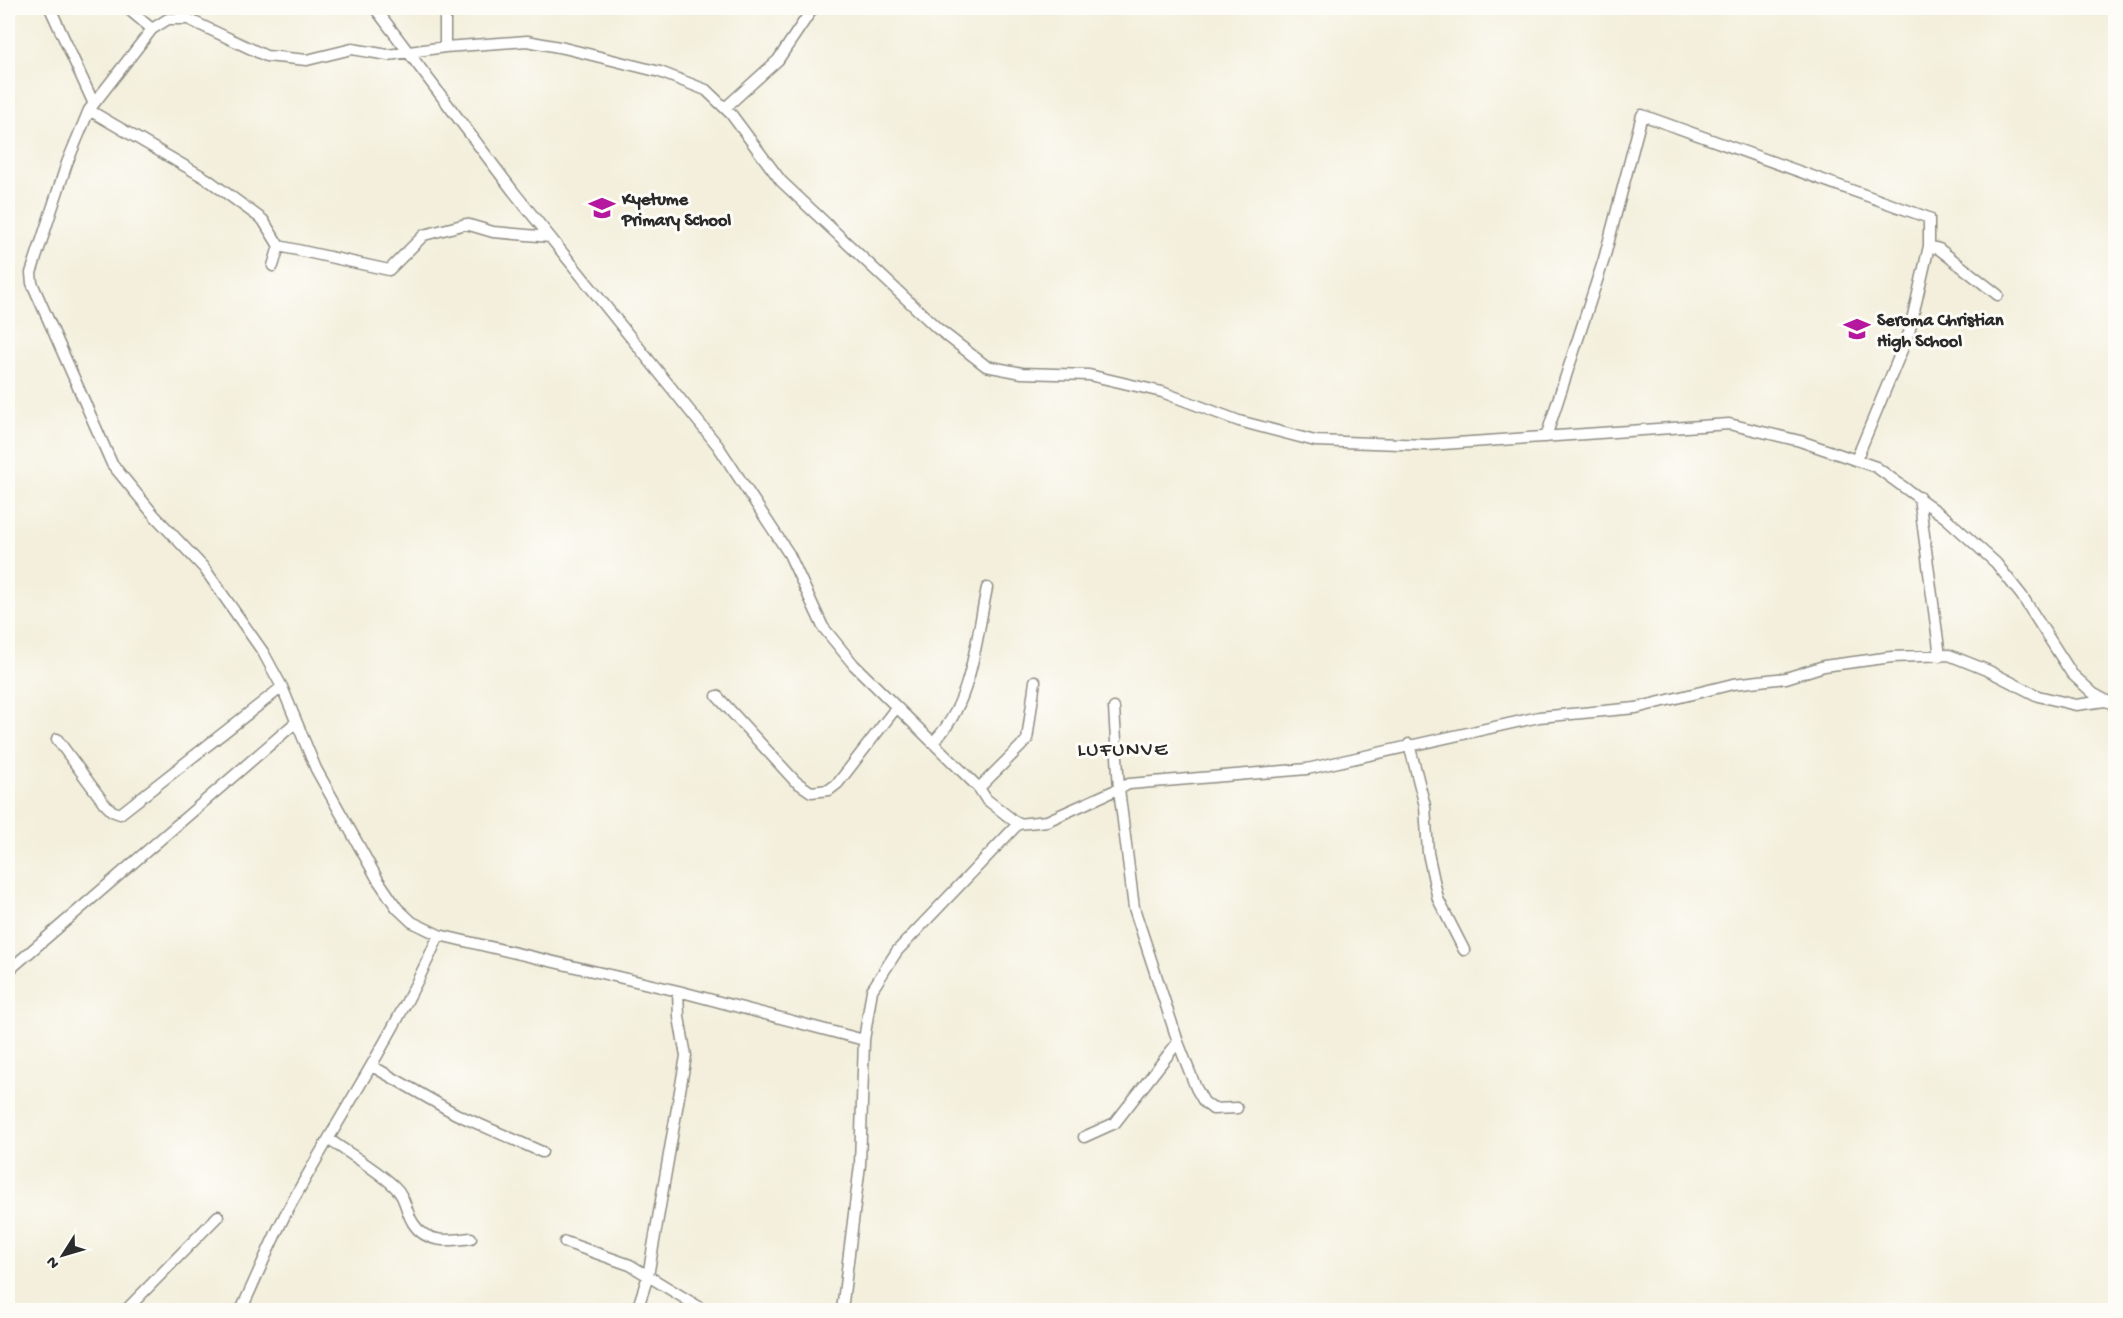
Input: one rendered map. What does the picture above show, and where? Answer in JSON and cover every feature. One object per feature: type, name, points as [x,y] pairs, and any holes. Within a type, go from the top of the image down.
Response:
[{"type":"street","points":[[50,8],[91,106],[207,179],[263,220],[279,246],[389,270],[424,235],[466,224],[493,232],[550,237]]},
{"type":"street","points":[[127,8],[152,29]]},
{"type":"street","points":[[186,8],[152,29],[91,106],[67,164],[31,273],[34,293],[112,464],[154,515],[204,568],[235,609],[282,687],[316,769],[378,880],[397,908],[412,922],[440,935],[678,991],[864,1040]]},
{"type":"street","points":[[375,8],[550,237],[718,446],[789,554],[823,627],[854,665],[933,742],[986,799],[1018,824]]},
{"type":"street","points":[[445,8],[445,46]]},
{"type":"street","points":[[725,108],[778,60],[813,8]]},
{"type":"street","points":[[168,19],[188,19],[266,56],[307,60],[352,49],[388,55],[445,46],[527,41],[660,72],[706,90],[725,108],[781,181],[937,328],[986,366],[1022,373],[1089,375],[1162,392],[1239,421],[1315,441],[1428,445],[1679,425],[1729,424],[1800,441],[1876,467],[1919,497],[1996,563],[2022,596],[2072,674],[2094,694],[2110,703]]},
{"type":"street","points":[[1546,437],[1604,259],[1642,116],[1929,218],[1929,246],[1909,333],[1856,460]]},
{"type":"street","points":[[273,266],[279,246]]},
{"type":"street","points":[[1929,246],[1939,249],[1998,295]]},
{"type":"street","points":[[1919,497],[1940,656]]},
{"type":"street","points":[[933,742],[950,723],[959,702],[987,588]]},
{"type":"street","points":[[842,1311],[860,1165],[864,1040],[872,990],[897,951],[1018,824],[1047,821],[1129,784],[1307,769],[1409,744],[1539,717],[1636,708],[1733,684],[1786,678],[1824,666],[1892,657],[1949,655],[1989,671],[2038,696],[2076,705],[2110,703]]},
{"type":"street","points":[[979,789],[1027,740],[1035,681]]},
{"type":"street","points":[[57,739],[104,803],[112,812],[120,814],[282,687]]},
{"type":"street","points":[[717,696],[795,781],[811,792],[828,790],[838,783],[896,708]]},
{"type":"street","points":[[1114,708],[1119,789],[1134,908],[1178,1042],[1196,1088],[1204,1102],[1214,1109],[1237,1108]]},
{"type":"street","points":[[8,971],[295,723]]},
{"type":"street","points":[[1409,744],[1425,806],[1428,853],[1438,899],[1464,950]]},
{"type":"street","points":[[241,1311],[285,1215],[372,1066],[421,977],[440,935]]},
{"type":"street","points":[[637,1311],[648,1276],[687,1056],[679,1017],[678,991]]},
{"type":"street","points":[[1084,1137],[1115,1123],[1178,1042]]},
{"type":"street","points":[[372,1066],[456,1114],[542,1152]]},
{"type":"street","points":[[330,1140],[393,1185],[403,1196],[412,1223],[423,1234],[437,1240],[471,1238]]},
{"type":"street","points":[[126,1311],[218,1216]]},
{"type":"street","points":[[565,1242],[610,1257],[648,1276],[704,1311]]},
{"type":"place","name":"Kyetume Primary School","points":[[602,208]]},
{"type":"place","name":"Seroma Christian High School","points":[[1857,329]]},
{"type":"district","name":"LUFUNVE","points":[[1123,748]]}]
